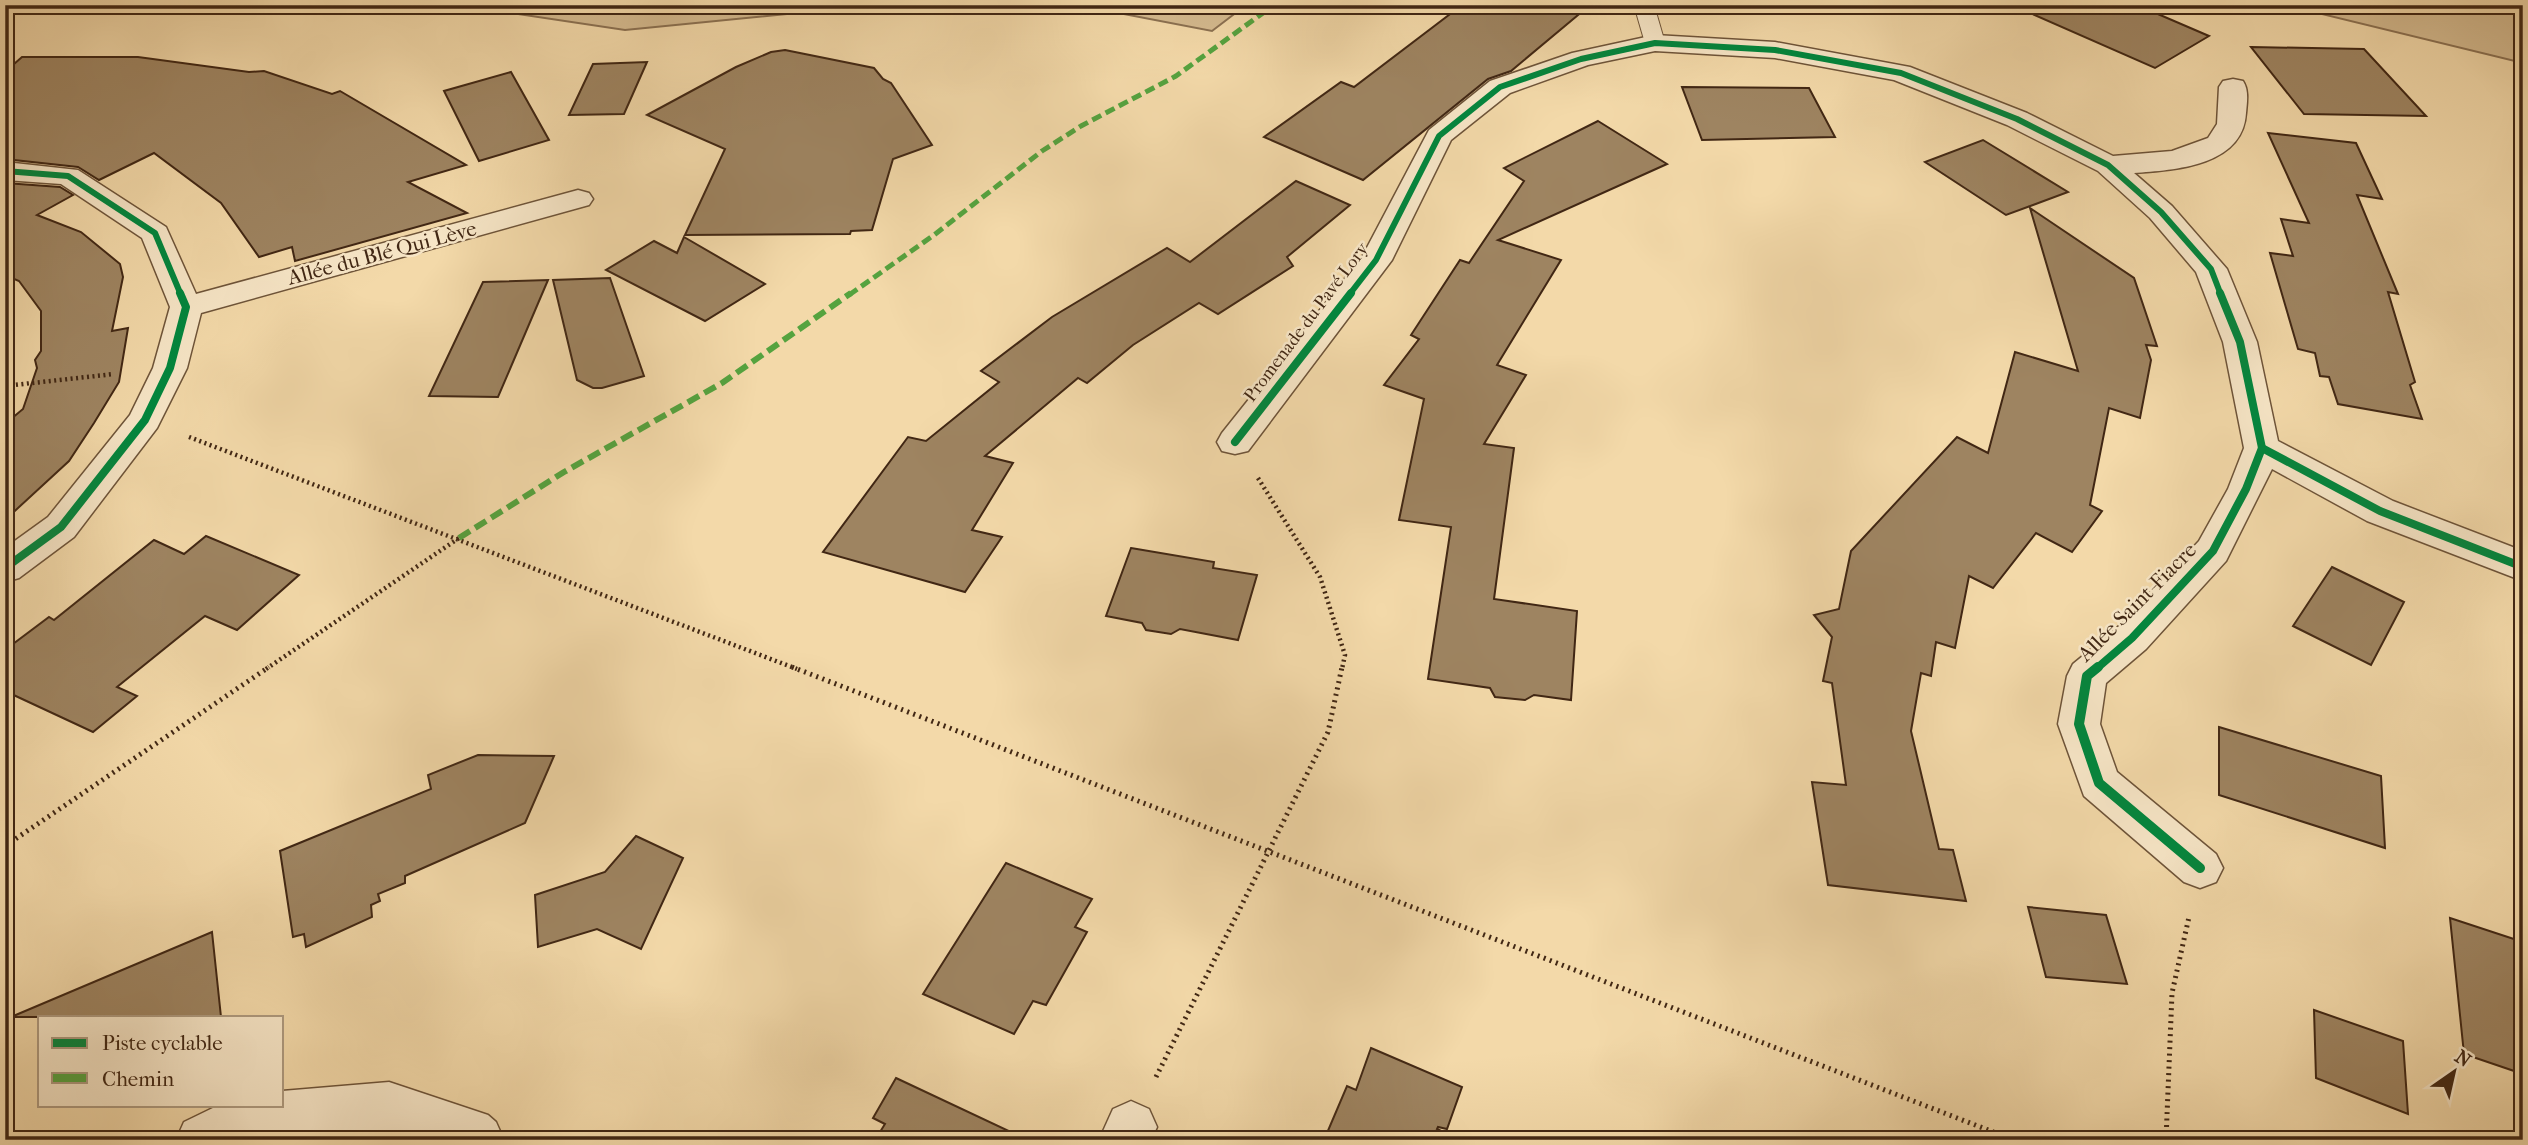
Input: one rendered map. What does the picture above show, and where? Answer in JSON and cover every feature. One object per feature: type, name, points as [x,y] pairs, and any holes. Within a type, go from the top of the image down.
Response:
[{"type":"street","name":"Promenade du Pavé Lory","points":[[1235,442],[1376,260],[1439,136],[1500,87],[1581,59],[1655,43],[1775,50],[1901,73],[2017,119],[2108,165],[2161,212],[2211,269],[2240,342],[2262,448]]},
{"type":"street","points":[[2108,165],[2167,163],[2210,147],[2226,136],[2231,121],[2233,87]]},
{"type":"street","points":[[5,171],[68,176],[155,233],[186,307],[170,368],[145,420],[61,527],[5,568]]},
{"type":"street","name":"Allée du Blé Qui Lève","points":[[186,307],[578,199]]},
{"type":"street","points":[[2262,448],[2380,511],[2523,567]]},
{"type":"street","name":"Allée Saint-Fiacre","points":[[2200,868],[2099,783],[2079,723],[2087,676],[2132,638],[2213,551],[2246,489],[2262,448]]},
{"type":"street","points":[[202,1140],[243,1120],[389,1108],[470,1133],[478,1140]]},
{"type":"lane","points":[[1644,5],[1655,43]]},
{"type":"path","points":[[5,386],[170,368]]},
{"type":"path","points":[[145,420],[459,538],[2014,1140]]},
{"type":"path","points":[[1128,1134],[1328,732],[1345,655],[1320,577],[1235,442]]},
{"type":"path","points":[[5,846],[459,538]]},
{"type":"path","points":[[2166,1140],[2172,993],[2200,868]]},
{"type":"shaded area","points":[[458,5],[877,5],[625,30]]},
{"type":"shaded area","points":[[1077,5],[1246,5],[1212,31]]},
{"type":"shaded area","points":[[2285,5],[2523,5],[2523,63]]},
{"type":"building","points":[[1462,5],[1590,5],[1511,71],[1488,79],[1363,180],[1264,137],[1341,82],[1354,87]]},
{"type":"building","points":[[2012,5],[2137,5],[2209,36],[2155,68]]},
{"type":"building","points":[[2251,47],[2364,49],[2426,116],[2304,114]]},
{"type":"building","points":[[785,50],[874,68],[883,79],[891,83],[932,145],[893,159],[872,230],[851,231],[850,234],[685,235],[725,149],[647,115],[736,67],[771,52]]},
{"type":"building","points":[[22,57],[138,57],[249,72],[264,71],[332,94],[340,91],[466,165],[408,182],[467,213],[295,261],[292,247],[259,257],[221,203],[154,153],[99,180],[78,167],[5,159],[5,72]]},
{"type":"building","points":[[647,62],[624,114],[569,115],[593,64]]},
{"type":"building","points":[[511,72],[549,140],[479,161],[444,91]]},
{"type":"building","points":[[1682,87],[1809,88],[1835,137],[1702,140]]},
{"type":"building","points":[[1598,121],[1667,164],[1498,240],[1561,260],[1497,365],[1526,375],[1484,444],[1514,448],[1494,599],[1577,611],[1571,700],[1534,695],[1525,700],[1495,697],[1490,688],[1428,679],[1451,527],[1399,520],[1424,399],[1384,385],[1419,339],[1411,335],[1460,260],[1469,263],[1524,181],[1504,168]]},
{"type":"building","points":[[2268,133],[2356,143],[2382,199],[2357,195],[2398,294],[2388,292],[2415,382],[2410,385],[2422,419],[2338,404],[2329,377],[2320,376],[2315,353],[2298,349],[2270,253],[2293,256],[2281,219],[2309,223]]},
{"type":"building","points":[[1983,140],[2068,192],[2006,215],[1925,162]]},
{"type":"building","points":[[1296,181],[1350,205],[1287,257],[1293,266],[1218,314],[1199,303],[1133,345],[1087,383],[1078,378],[985,456],[1013,463],[972,530],[1002,537],[965,592],[823,552],[908,437],[926,441],[999,382],[981,371],[1052,317],[1167,248],[1190,262]]},
{"type":"building","points":[[5,183],[60,187],[73,195],[37,215],[81,232],[120,264],[123,277],[112,331],[128,328],[119,382],[94,423],[69,461],[5,520],[5,424],[23,409],[37,368],[35,360],[41,351],[41,311],[19,281],[5,275]]},
{"type":"building","points":[[2030,208],[2134,278],[2157,346],[2146,345],[2151,360],[2140,418],[2109,408],[2090,505],[2102,511],[2072,552],[2036,533],[1993,588],[1969,576],[1955,648],[1936,642],[1931,676],[1921,673],[1911,731],[1939,849],[1953,850],[1966,901],[1828,885],[1812,782],[1846,785],[1832,683],[1823,681],[1832,637],[1814,615],[1839,609],[1851,551],[1957,437],[1988,453],[2015,352],[2078,371]]},
{"type":"building","points":[[684,237],[765,284],[705,321],[606,270],[654,241],[677,253]]},
{"type":"building","points":[[610,278],[644,376],[593,388],[577,380],[553,280]]},
{"type":"building","points":[[548,280],[498,397],[429,396],[483,282]]},
{"type":"building","points":[[206,536],[299,575],[237,630],[205,616],[117,687],[137,696],[93,732],[5,691],[5,650],[49,617],[54,620],[154,540],[184,554]]},
{"type":"building","points":[[1131,548],[1214,562],[1213,568],[1257,575],[1238,640],[1180,629],[1171,634],[1146,630],[1142,623],[1106,616]]},
{"type":"building","points":[[2332,567],[2404,602],[2371,665],[2293,626]]},
{"type":"building","points":[[2219,727],[2381,776],[2385,848],[2219,795]]},
{"type":"building","points":[[478,755],[554,756],[525,823],[405,876],[405,883],[378,894],[380,901],[371,905],[372,917],[306,947],[304,934],[293,937],[280,851],[431,789],[428,775]]},
{"type":"building","points":[[636,836],[683,858],[641,949],[597,929],[538,947],[535,895],[605,872]]},
{"type":"building","points":[[1006,863],[1092,899],[1075,927],[1087,932],[1046,1005],[1033,1001],[1014,1034],[923,994]]},
{"type":"building","points":[[2028,907],[2106,915],[2127,984],[2046,977]]},
{"type":"building","points":[[2450,918],[2523,942],[2523,1074],[2464,1054]]},
{"type":"building","points":[[212,932],[221,1016],[11,1017]]},
{"type":"building","points":[[2314,1010],[2403,1041],[2408,1114],[2316,1078]]},
{"type":"building","points":[[1371,1048],[1462,1087],[1447,1129],[1437,1129],[1460,1140],[1324,1140],[1347,1086],[1356,1090]]},
{"type":"building","points":[[896,1078],[1028,1140],[875,1140],[885,1124],[873,1118]]},
{"type":"marked path","points":[[459,538],[564,472],[722,383],[934,235],[1042,151],[1081,126],[1176,76],[1274,5]]},
{"type":"cycle path","points":[[1235,442],[1376,260],[1439,136],[1500,87],[1581,59],[1655,43],[1775,50],[1901,73],[2017,119],[2108,165],[2161,212],[2211,269],[2240,342],[2262,448],[2380,511],[2523,567]]},
{"type":"cycle path","points":[[5,171],[68,176],[155,233],[186,307],[170,368],[145,420],[61,527],[5,568]]},
{"type":"cycle path","points":[[2200,868],[2099,783],[2079,724],[2087,676],[2132,638],[2213,551],[2246,489],[2262,448]]}]
